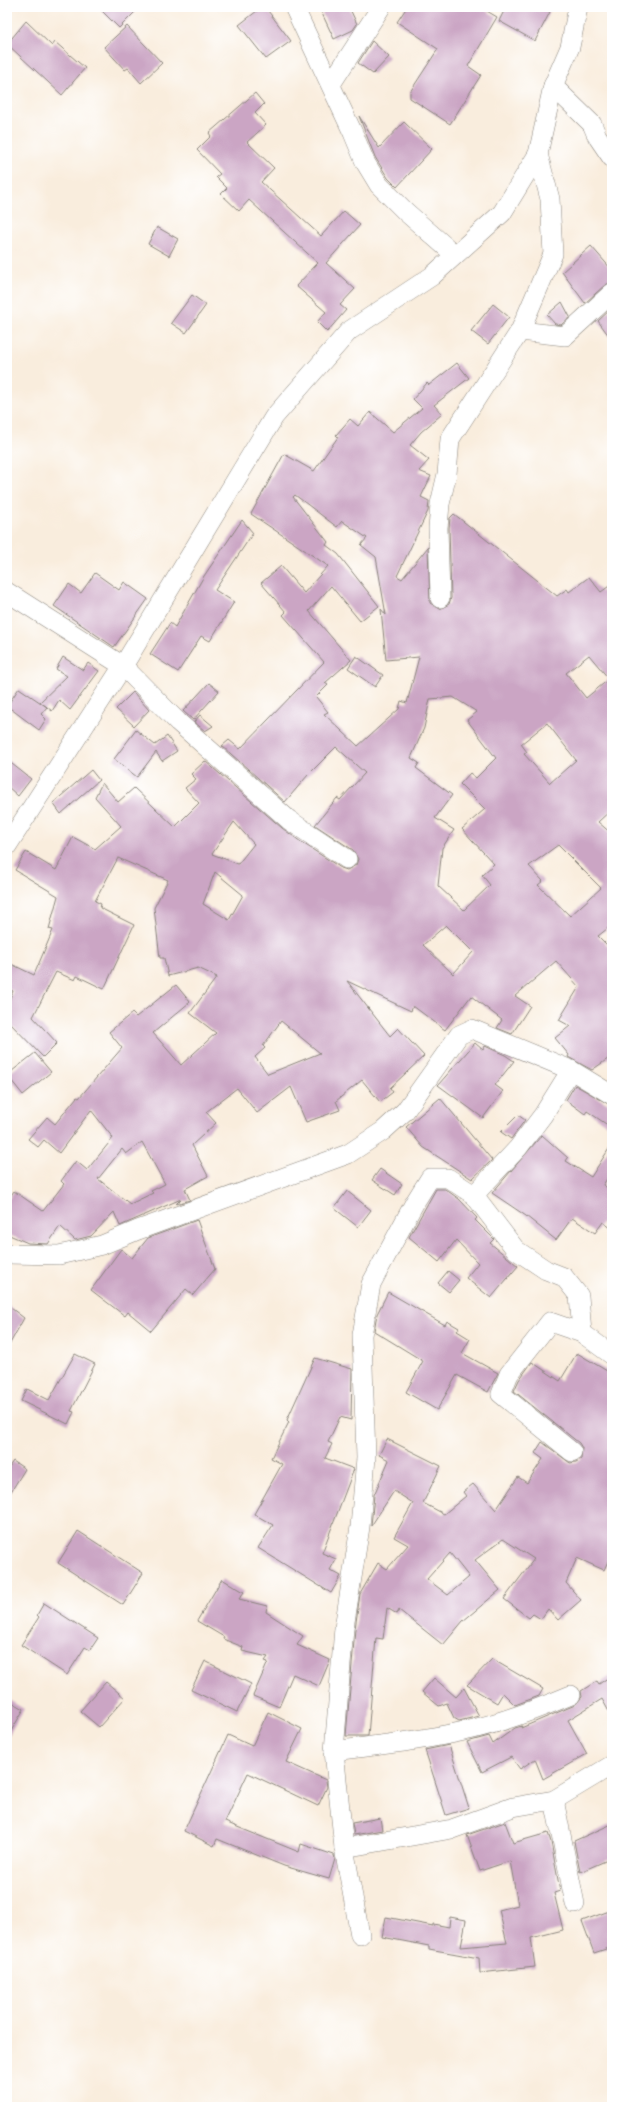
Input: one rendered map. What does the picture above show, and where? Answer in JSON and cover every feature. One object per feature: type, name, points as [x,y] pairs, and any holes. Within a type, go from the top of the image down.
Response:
[{"type":"street","points":[[294,7],[331,84],[365,162],[379,185],[406,212],[455,255]]},
{"type":"street","points":[[331,84],[381,7]]},
{"type":"street","points":[[7,846],[123,666],[274,417],[349,331],[432,276],[502,213],[538,154],[553,86],[570,47],[578,7]]},
{"type":"street","points":[[553,86],[592,124],[597,136],[612,158]]},
{"type":"street","points":[[440,598],[438,528],[440,504],[447,474],[450,439],[520,331],[553,254],[550,199],[538,154]]},
{"type":"street","points":[[520,331],[565,336],[612,293]]},
{"type":"street","points":[[7,592],[123,666],[178,722],[289,820],[347,859]]},
{"type":"street","points":[[7,1254],[59,1255],[102,1245],[138,1230],[348,1154],[382,1131],[405,1111],[459,1035],[472,1029],[571,1070],[612,1095]]},
{"type":"street","points":[[474,1195],[518,1148],[543,1115],[571,1070]]},
{"type":"street","points":[[360,1935],[344,1848],[334,1751],[344,1628],[360,1527],[366,1458],[362,1335],[371,1284],[415,1202],[430,1178],[448,1178],[474,1195],[516,1250],[546,1270],[564,1277],[579,1296],[582,1333]]},
{"type":"street","points":[[572,1452],[501,1394],[509,1374],[550,1322],[582,1333],[612,1355]]},
{"type":"street","points":[[334,1751],[400,1743],[474,1729],[531,1712],[571,1695]]},
{"type":"street","points":[[344,1848],[452,1829],[513,1807],[554,1800],[612,1765]]},
{"type":"street","points":[[554,1800],[575,1904]]},
{"type":"building","points":[[98,7],[140,7],[119,28]]},
{"type":"building","points":[[262,7],[265,7],[291,41],[266,59],[239,25]]},
{"type":"building","points":[[319,7],[349,7],[357,24],[353,30],[334,39]]},
{"type":"building","points":[[407,7],[480,7],[497,17],[468,66],[481,75],[450,124],[410,98],[410,92],[438,49],[397,22]]},
{"type":"building","points":[[506,7],[542,7],[550,12],[535,41],[499,21]]},
{"type":"building","points":[[26,21],[52,46],[55,42],[85,68],[62,95],[7,44]]},
{"type":"building","points":[[127,26],[162,63],[141,83],[128,68],[125,70],[104,47]]},
{"type":"building","points":[[372,41],[389,57],[373,74],[358,63]]},
{"type":"building","points":[[255,93],[264,104],[255,113],[266,125],[247,142],[274,168],[261,182],[321,236],[344,211],[360,225],[326,263],[355,289],[340,305],[346,310],[327,332],[317,322],[326,312],[296,286],[318,263],[249,200],[239,211],[221,194],[227,188],[216,177],[220,174],[197,150],[211,136],[209,133]]},
{"type":"building","points":[[359,116],[379,148],[404,122],[432,149],[397,187],[388,178],[375,157]]},
{"type":"building","points":[[157,227],[178,239],[169,256],[148,244]]},
{"type":"building","points":[[591,246],[612,270],[612,282],[605,285],[585,303],[562,272]]},
{"type":"building","points":[[192,295],[206,305],[186,333],[171,323]]},
{"type":"building","points":[[562,302],[570,317],[561,325],[555,324],[547,315]]},
{"type":"building","points":[[493,304],[509,317],[488,344],[471,331]]},
{"type":"building","points":[[611,309],[612,310],[612,340],[598,321]]},
{"type":"building","points":[[457,363],[469,378],[434,405],[442,414],[421,432],[410,445],[429,460],[419,471],[431,476],[421,497],[429,501],[428,511],[397,576],[402,579],[428,547],[430,603],[440,609],[449,604],[451,598],[449,528],[450,518],[454,514],[557,596],[567,589],[569,592],[589,577],[601,592],[612,584],[612,809],[598,822],[612,834],[612,925],[598,936],[612,950],[612,1056],[592,1070],[568,1057],[569,1055],[555,1038],[570,1026],[559,1020],[579,987],[556,961],[515,996],[530,1006],[512,1034],[497,1028],[502,1020],[471,996],[445,1030],[413,1006],[411,1011],[347,981],[390,1036],[398,1028],[424,1056],[390,1088],[393,1092],[380,1102],[362,1080],[336,1101],[340,1110],[306,1122],[291,1087],[257,1113],[237,1088],[206,1112],[216,1123],[192,1145],[208,1176],[185,1189],[190,1200],[176,1204],[181,1199],[120,1226],[114,1212],[91,1236],[75,1240],[60,1226],[48,1244],[28,1243],[7,1234],[7,1201],[14,1191],[43,1211],[64,1184],[61,1181],[76,1161],[87,1170],[113,1138],[91,1110],[59,1153],[44,1140],[38,1147],[28,1139],[47,1117],[55,1124],[77,1097],[79,1098],[122,1048],[109,1032],[132,1013],[136,1017],[176,985],[190,1002],[153,1033],[181,1065],[216,1033],[190,1013],[217,977],[198,968],[168,976],[164,958],[160,958],[154,908],[168,880],[118,858],[95,901],[101,904],[100,908],[134,925],[104,989],[77,976],[75,980],[56,972],[33,1017],[57,1043],[43,1057],[7,1020],[7,1005],[13,991],[7,988],[7,962],[34,975],[53,930],[49,929],[58,896],[15,870],[26,852],[56,870],[73,837],[95,849],[121,826],[95,797],[102,783],[118,802],[134,788],[175,827],[199,803],[185,788],[196,779],[191,774],[205,761],[282,828],[301,842],[341,868],[347,870],[356,865],[358,859],[353,850],[315,825],[337,798],[340,800],[365,773],[336,747],[308,775],[285,802],[222,746],[229,740],[240,749],[324,662],[283,615],[286,612],[261,583],[281,566],[304,593],[328,566],[251,514],[284,454],[314,471],[338,437],[336,435],[350,419],[358,426],[370,412],[393,432],[422,408],[413,399],[427,383],[429,385]],"holes":[[[295,495],[337,527],[342,521],[367,538],[361,545],[376,557],[386,615],[381,609],[386,660],[419,657],[407,703],[401,701],[399,709],[358,746],[324,714],[328,712],[316,697],[328,685],[325,683],[351,660],[309,611],[331,586],[360,621],[379,606],[338,554],[326,545],[328,542],[293,497]],[[589,655],[609,679],[586,698],[566,673]],[[453,697],[477,712],[467,720],[496,758],[476,778],[470,773],[460,784],[485,809],[462,829],[494,864],[482,875],[490,885],[464,910],[438,886],[442,848],[454,830],[435,818],[452,795],[416,768],[419,763],[411,758],[424,728],[430,699]],[[547,723],[576,760],[550,783],[524,754],[527,752],[521,744]],[[234,822],[254,844],[238,864],[212,854]],[[558,845],[601,888],[570,916],[538,885],[543,881],[529,866]],[[215,872],[243,895],[229,920],[203,904]],[[446,925],[473,952],[453,974],[423,945]],[[281,1021],[320,1053],[268,1074],[255,1057],[265,1048],[263,1046]],[[142,1142],[165,1184],[151,1191],[153,1193],[130,1204],[98,1179],[122,1149],[126,1154]]]},
{"type":"building","points":[[242,520],[253,533],[215,590],[234,602],[210,641],[201,636],[178,672],[150,654],[170,623],[175,627],[204,576]]},
{"type":"building","points":[[95,573],[119,590],[124,582],[148,599],[114,647],[54,606],[69,584],[81,593]]},
{"type":"building","points":[[356,656],[383,675],[375,687],[348,668]]},
{"type":"building","points":[[63,657],[83,670],[88,663],[99,671],[70,710],[59,700],[52,711],[40,702],[67,676],[56,669]]},
{"type":"building","points":[[209,683],[219,691],[193,720],[183,711]]},
{"type":"building","points":[[19,688],[47,707],[41,714],[46,719],[39,730],[7,706]]},
{"type":"building","points":[[133,692],[149,710],[134,726],[116,709]]},
{"type":"building","points":[[200,715],[213,726],[205,731],[194,722]]},
{"type":"building","points":[[136,730],[155,745],[167,736],[177,751],[162,761],[156,752],[137,777],[114,759]]},
{"type":"building","points":[[7,760],[31,779],[18,796],[7,786]]},
{"type":"building","points":[[91,770],[99,780],[61,814],[53,803]]},
{"type":"building","points":[[475,1043],[483,1050],[485,1046],[514,1061],[495,1085],[503,1091],[483,1118],[438,1085]]},
{"type":"building","points":[[35,1053],[51,1072],[23,1095],[7,1075]]},
{"type":"building","points":[[575,1085],[612,1106],[612,1128],[587,1111],[585,1114],[566,1100]]},
{"type":"building","points":[[440,1098],[492,1160],[472,1179],[423,1147],[406,1127]]},
{"type":"building","points":[[518,1115],[525,1120],[511,1139],[501,1132]]},
{"type":"building","points":[[542,1135],[568,1158],[566,1161],[591,1177],[612,1144],[612,1171],[603,1185],[612,1191],[612,1229],[603,1222],[595,1233],[572,1218],[556,1240],[526,1216],[492,1193]]},
{"type":"building","points":[[380,1169],[402,1184],[395,1195],[372,1180]]},
{"type":"building","points":[[436,1189],[445,1189],[459,1199],[477,1218],[475,1220],[494,1239],[490,1243],[518,1266],[491,1298],[466,1278],[478,1263],[456,1240],[439,1262],[409,1237]]},
{"type":"building","points":[[347,1191],[371,1210],[358,1227],[334,1208]]},
{"type":"building","points":[[197,1220],[215,1269],[193,1295],[186,1289],[151,1331],[128,1312],[125,1316],[91,1290],[121,1249],[132,1258],[148,1238]]},
{"type":"building","points":[[448,1271],[459,1280],[449,1292],[438,1283]]},
{"type":"building","points":[[388,1292],[445,1325],[447,1321],[459,1328],[457,1331],[470,1339],[462,1353],[498,1373],[488,1392],[457,1375],[437,1410],[406,1392],[423,1361],[374,1331],[377,1314]]},
{"type":"building","points":[[7,1305],[24,1318],[7,1349]]},
{"type":"building","points":[[577,1353],[612,1374],[612,1552],[604,1570],[577,1558],[566,1583],[581,1600],[558,1620],[548,1609],[541,1619],[533,1614],[529,1618],[504,1599],[534,1559],[503,1539],[475,1560],[500,1590],[463,1621],[443,1645],[399,1610],[397,1614],[387,1608],[383,1639],[376,1638],[368,1736],[346,1736],[355,1629],[360,1594],[378,1563],[387,1569],[408,1545],[394,1537],[413,1503],[394,1491],[371,1526],[374,1495],[389,1460],[379,1455],[387,1439],[441,1466],[423,1503],[444,1514],[466,1496],[463,1492],[473,1484],[496,1510],[518,1477],[527,1483],[543,1459],[535,1453],[542,1442],[570,1463],[581,1459],[582,1448],[579,1443],[514,1391],[519,1380],[532,1362],[560,1381]],"holes":[[[450,1553],[469,1577],[448,1595],[427,1579]]]},
{"type":"building","points":[[75,1354],[95,1364],[71,1411],[74,1412],[68,1424],[21,1401],[27,1389],[49,1400]]},
{"type":"building","points":[[315,1358],[352,1369],[351,1420],[340,1417],[328,1442],[332,1444],[325,1458],[354,1469],[322,1553],[336,1559],[330,1570],[341,1576],[331,1593],[258,1548],[273,1525],[254,1514],[282,1464],[271,1458],[289,1422],[287,1420]]},
{"type":"building","points":[[13,1461],[25,1469],[7,1498],[7,1470]]},
{"type":"building","points":[[78,1531],[143,1573],[123,1605],[58,1563]]},
{"type":"building","points":[[222,1579],[244,1592],[239,1599],[267,1606],[266,1612],[303,1636],[297,1645],[330,1660],[319,1686],[293,1674],[279,1707],[253,1696],[268,1662],[265,1661],[268,1657],[242,1651],[243,1647],[223,1639],[224,1637],[197,1621]]},
{"type":"building","points":[[44,1603],[98,1638],[90,1650],[85,1647],[67,1675],[21,1645],[39,1617],[37,1615]]},
{"type":"building","points":[[492,1659],[543,1689],[539,1696],[515,1705],[503,1693],[497,1703],[467,1685]]},
{"type":"building","points":[[205,1661],[251,1684],[237,1712],[191,1690]]},
{"type":"building","points":[[612,1675],[612,1717],[602,1699],[568,1720],[587,1754],[543,1779],[535,1759],[520,1769],[511,1757],[482,1772],[467,1742],[489,1736],[493,1744],[515,1728],[522,1726],[521,1728],[575,1705],[582,1697],[581,1691],[597,1681],[599,1684]]},
{"type":"building","points":[[434,1678],[456,1697],[464,1688],[479,1716],[459,1721],[454,1718],[447,1703],[439,1706],[422,1692]]},
{"type":"building","points":[[106,1682],[125,1698],[99,1727],[80,1711]]},
{"type":"building","points":[[7,1699],[24,1709],[7,1738]]},
{"type":"building","points":[[268,1712],[302,1729],[286,1762],[326,1780],[327,1787],[318,1806],[248,1773],[225,1822],[299,1852],[301,1844],[334,1855],[335,1859],[329,1879],[284,1866],[217,1839],[214,1846],[184,1831],[228,1735],[252,1746]]},
{"type":"building","points":[[449,1745],[469,1808],[446,1815],[425,1750]]},
{"type":"building","points":[[380,1818],[382,1830],[354,1835],[352,1823]]},
{"type":"building","points":[[505,1822],[513,1843],[548,1833],[551,1842],[560,1891],[554,1893],[563,1930],[531,1938],[535,1967],[480,1973],[479,1958],[429,1949],[429,1946],[382,1937],[386,1917],[433,1926],[433,1924],[449,1927],[450,1917],[466,1920],[461,1947],[507,1943],[499,1910],[518,1905],[510,1861],[480,1871],[467,1835]]},
{"type":"building","points":[[612,1824],[612,1858],[580,1872],[574,1841]]},
{"type":"building","points":[[612,1910],[612,1947],[594,1953],[582,1921]]}]
